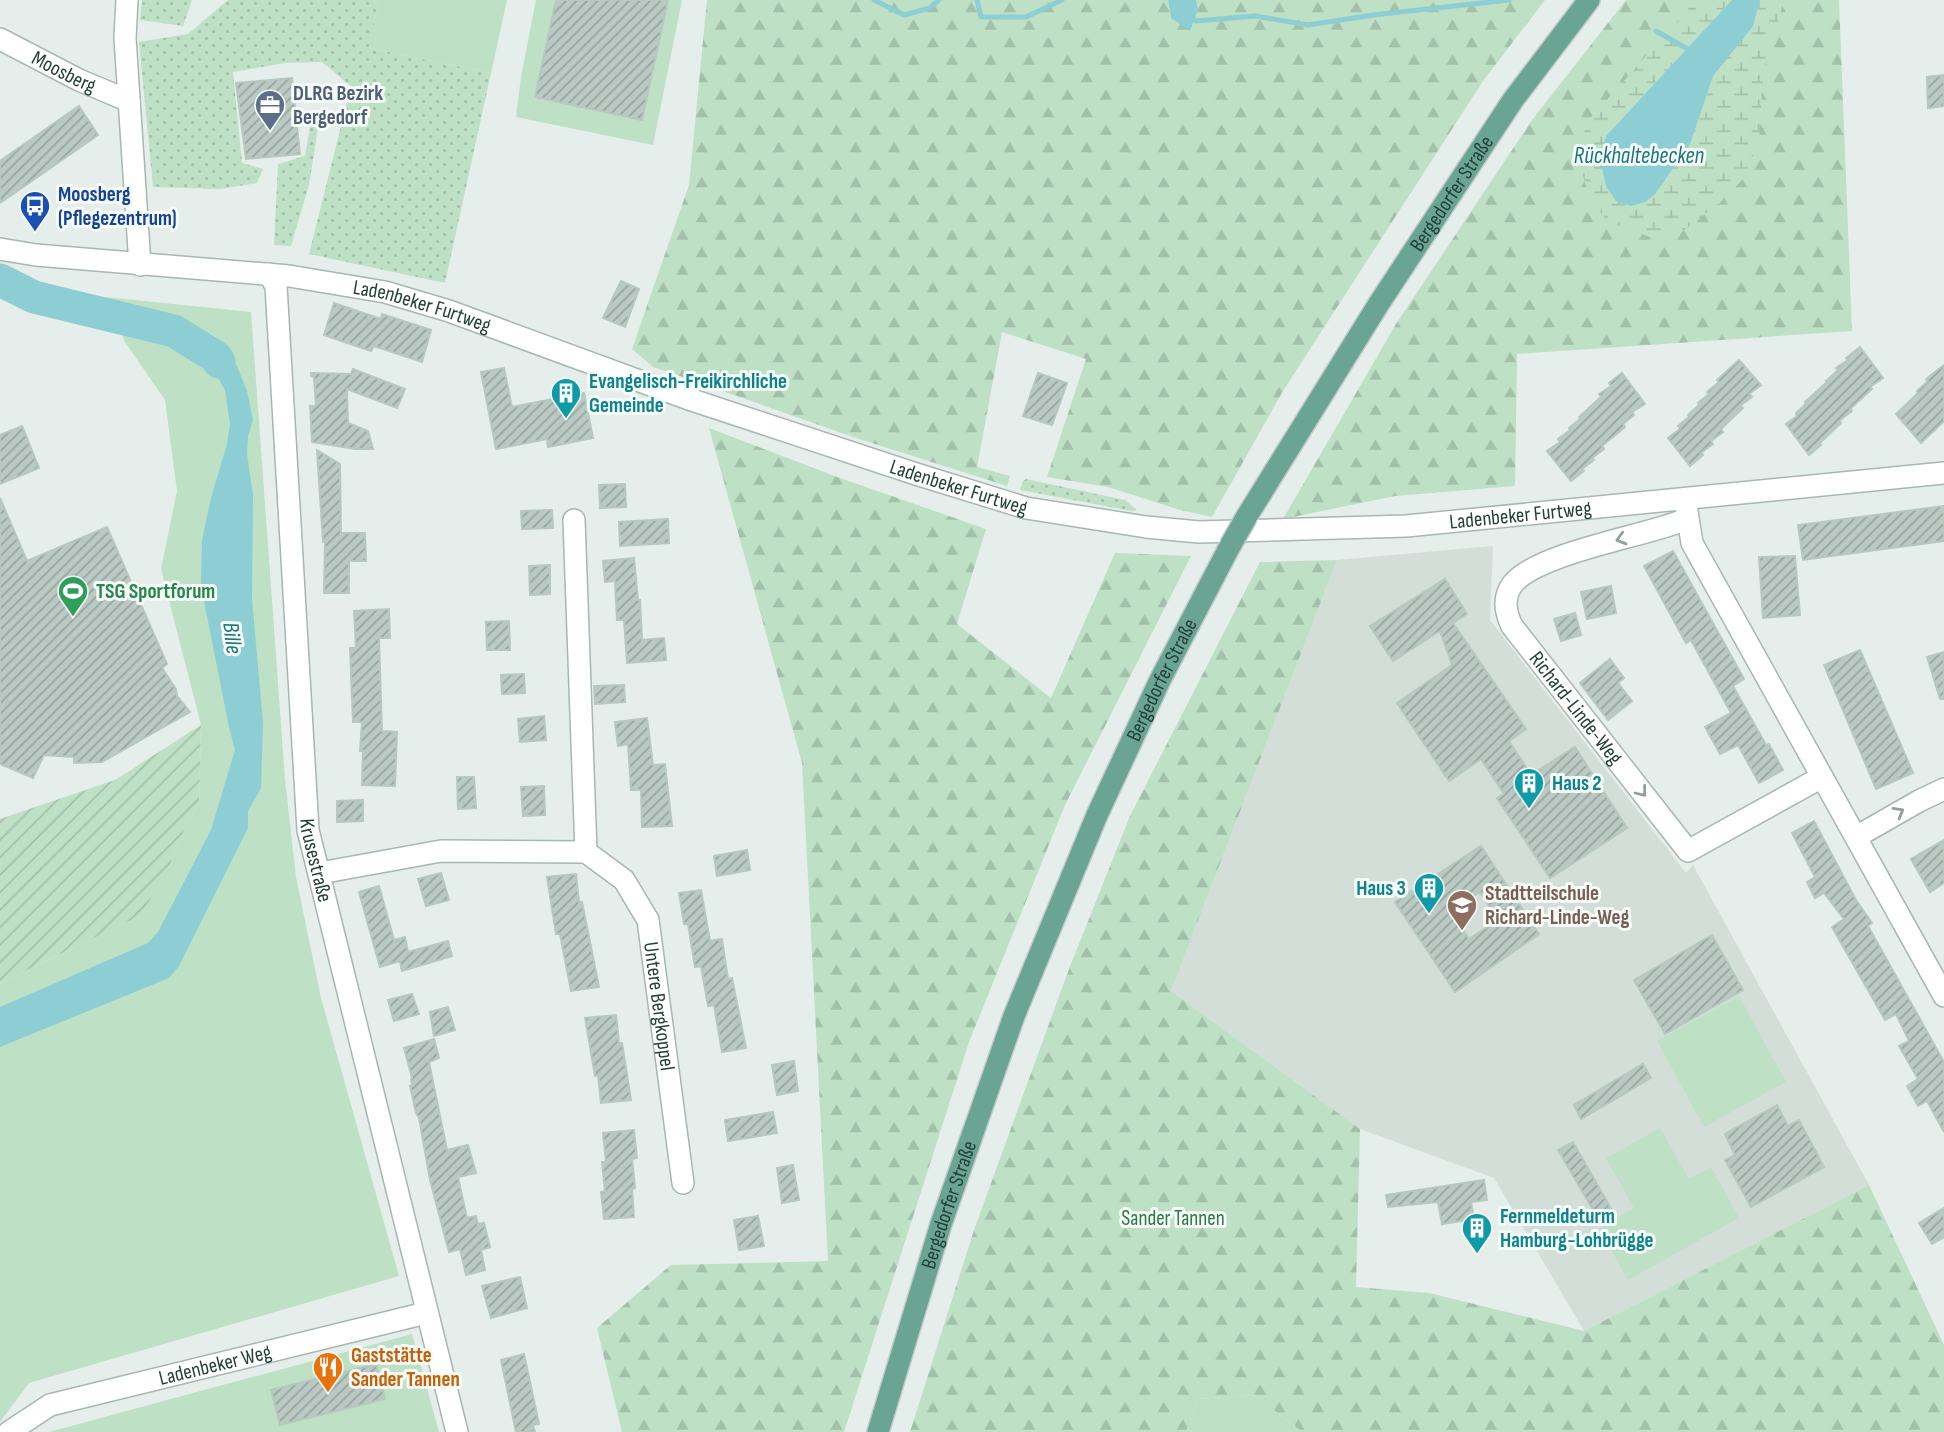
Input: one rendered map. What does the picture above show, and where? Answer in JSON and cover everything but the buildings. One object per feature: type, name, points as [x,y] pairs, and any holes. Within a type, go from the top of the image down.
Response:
[{"type":"main road","name":"Bergedorfer Straße","points":[[878,1432],[941,1224],[1014,1016],[1102,802],[1160,680],[1240,531],[1378,305],[1513,100],[1589,0]]},
{"type":"street","name":"Moosberg","points":[[127,0],[125,38],[140,265]]},
{"type":"street","name":"Moosberg","points":[[0,39],[79,80],[129,101]]},
{"type":"street","name":"Ladenbeker Furtweg","points":[[0,249],[140,265],[289,276],[385,292],[449,311],[686,398],[916,474],[1027,508],[1146,527],[1199,532],[1406,526],[1686,509],[1944,473]]},
{"type":"street","name":"Krusestraße","points":[[269,274],[276,286],[308,830],[457,1432]]},
{"type":"street","points":[[1686,509],[1692,543],[1944,996]]},
{"type":"street","name":"Richard-Linde-Weg","points":[[1686,509],[1524,573],[1513,584],[1507,598],[1506,615],[1688,851],[1822,777]]},
{"type":"street","points":[[320,873],[441,851],[586,852],[574,520]]},
{"type":"street","points":[[1856,837],[1944,789]]},
{"type":"street","name":"Untere Bergkoppel","points":[[586,852],[624,880],[648,920],[683,1183]]},
{"type":"street","name":"Ladenbeker Weg","points":[[9,1432],[50,1405],[426,1313]]},
{"type":"shaded area","name":"Stadtteilschule Richard-Linde-Weg","points":[[1493,546],[1490,620],[1686,873],[1693,865],[1869,1185],[1584,1331],[1494,1178],[1360,1129],[1171,991],[1337,560]]},
{"type":"green space","points":[[142,0],[192,0],[183,26],[140,20]]},
{"type":"green space","points":[[228,0],[379,0],[369,48],[491,73],[445,283],[309,254],[351,86],[322,62],[285,63],[233,72],[242,163],[263,169],[257,183],[220,189],[153,187],[139,42],[188,34]]},
{"type":"green space","points":[[379,0],[507,0],[491,73],[369,48]]},
{"type":"green space","points":[[536,0],[682,0],[653,145],[516,117]]},
{"type":"green space","points":[[707,0],[1168,0],[1171,18],[1198,9],[1196,0],[1545,0],[1483,81],[1283,391],[1212,517],[1180,510],[1108,487],[1047,477],[1086,359],[1002,332],[977,467],[1010,476],[1007,486],[856,438],[653,367],[632,349],[689,185]]},
{"type":"green space","points":[[1626,0],[1732,0],[1607,135],[1753,26],[1760,0],[1839,0],[1852,331],[1517,354],[1515,486],[1395,496],[1283,519],[1396,324],[1532,120]]},
{"type":"green space","points":[[1696,0],[1732,0],[1607,135],[1600,154],[1645,202],[1655,194],[1690,144],[1713,76],[1753,26],[1760,0],[1783,0],[1767,51],[1759,143],[1743,179],[1720,203],[1682,232],[1653,238],[1608,222],[1589,198],[1577,153],[1588,121]]},
{"type":"green space","points":[[311,121],[319,121],[309,185],[291,246],[274,245],[278,164],[305,156]]},
{"type":"green space","points":[[105,297],[251,312],[285,779],[296,877],[321,998],[399,1276],[29,1383],[0,1422],[0,983],[142,915],[171,862],[187,823],[199,805],[201,725],[161,569],[177,491],[165,400],[125,342]]},
{"type":"green space","points":[[709,428],[986,529],[957,624],[1051,698],[1115,553],[1191,556],[1065,805],[969,1042],[844,1432],[622,1432],[597,1328],[671,1265],[828,1261],[802,763]]},
{"type":"green space","points":[[1026,479],[1125,500],[1137,510],[1020,490]]},
{"type":"green space","name":"Sander Tannen","points":[[1337,560],[1171,991],[1360,1129],[1356,1287],[1429,1293],[1584,1331],[1869,1185],[1944,1345],[1944,1432],[1302,1432],[1254,1395],[1197,1399],[1186,1432],[910,1432],[974,1230],[1069,969],[1130,816],[1260,562]]},
{"type":"green space","points":[[201,725],[199,805],[187,823],[171,862],[142,915],[0,983],[0,819],[115,780]]},
{"type":"green space","points":[[1739,996],[1786,1082],[1704,1127],[1657,1041]]},
{"type":"green space","points":[[1660,1128],[1689,1179],[1711,1167],[1739,1218],[1628,1280],[1599,1228],[1634,1208],[1606,1158]]},
{"type":"green space","points":[[412,1334],[439,1432],[49,1432]]},
{"type":"green space","points":[[1254,1395],[1302,1432],[1186,1432],[1197,1399]]},
{"type":"water","points":[[1168,0],[1196,0],[1198,9],[1190,31],[1171,18]]},
{"type":"water","name":"Rückhaltebecken","points":[[1732,0],[1760,0],[1753,26],[1713,76],[1690,144],[1655,194],[1645,202],[1631,206],[1616,201],[1606,186],[1599,154],[1607,135]]},
{"type":"water","points":[[191,328],[212,340],[236,364],[247,391],[253,420],[248,436],[247,454],[253,495],[252,599],[263,723],[261,788],[248,811],[248,828],[179,966],[169,978],[0,1047],[0,1007],[148,943],[158,932],[211,830],[235,750],[201,586],[202,540],[230,424],[225,390],[213,369],[177,343]]},
{"type":"waterway","points":[[874,0],[904,15],[930,8],[939,0]]},
{"type":"waterway","points":[[977,0],[981,17],[1026,17],[1062,0]]},
{"type":"waterway","points":[[1191,16],[1196,21],[1255,16],[1308,25],[1509,0]]},
{"type":"waterway","points":[[1656,31],[1693,52]]},
{"type":"waterway","name":"Bille","points":[[0,280],[34,297],[174,331],[216,357],[219,362]]},
{"type":"place","name":"DLRG Bezirk Bergedorf","points":[[270,132]]},
{"type":"place","name":"Moosberg (Pflegezentrum)","points":[[35,233]]},
{"type":"place","name":"Evangelisch-Freikirchliche Gemeinde","points":[[566,420]]},
{"type":"place","name":"TSG Sportforum","points":[[73,618]]},
{"type":"place","name":"Haus 2","points":[[1529,810]]},
{"type":"place","name":"Haus 3","points":[[1429,915]]},
{"type":"place","name":"Stadtteilschule Richard-Linde-Weg","points":[[1462,932]]},
{"type":"place","name":"Fernmeldeturm Hamburg-Lohbrügge","points":[[1477,1255]]},
{"type":"place","name":"Gaststätte Sander Tannen","points":[[328,1394]]}]
